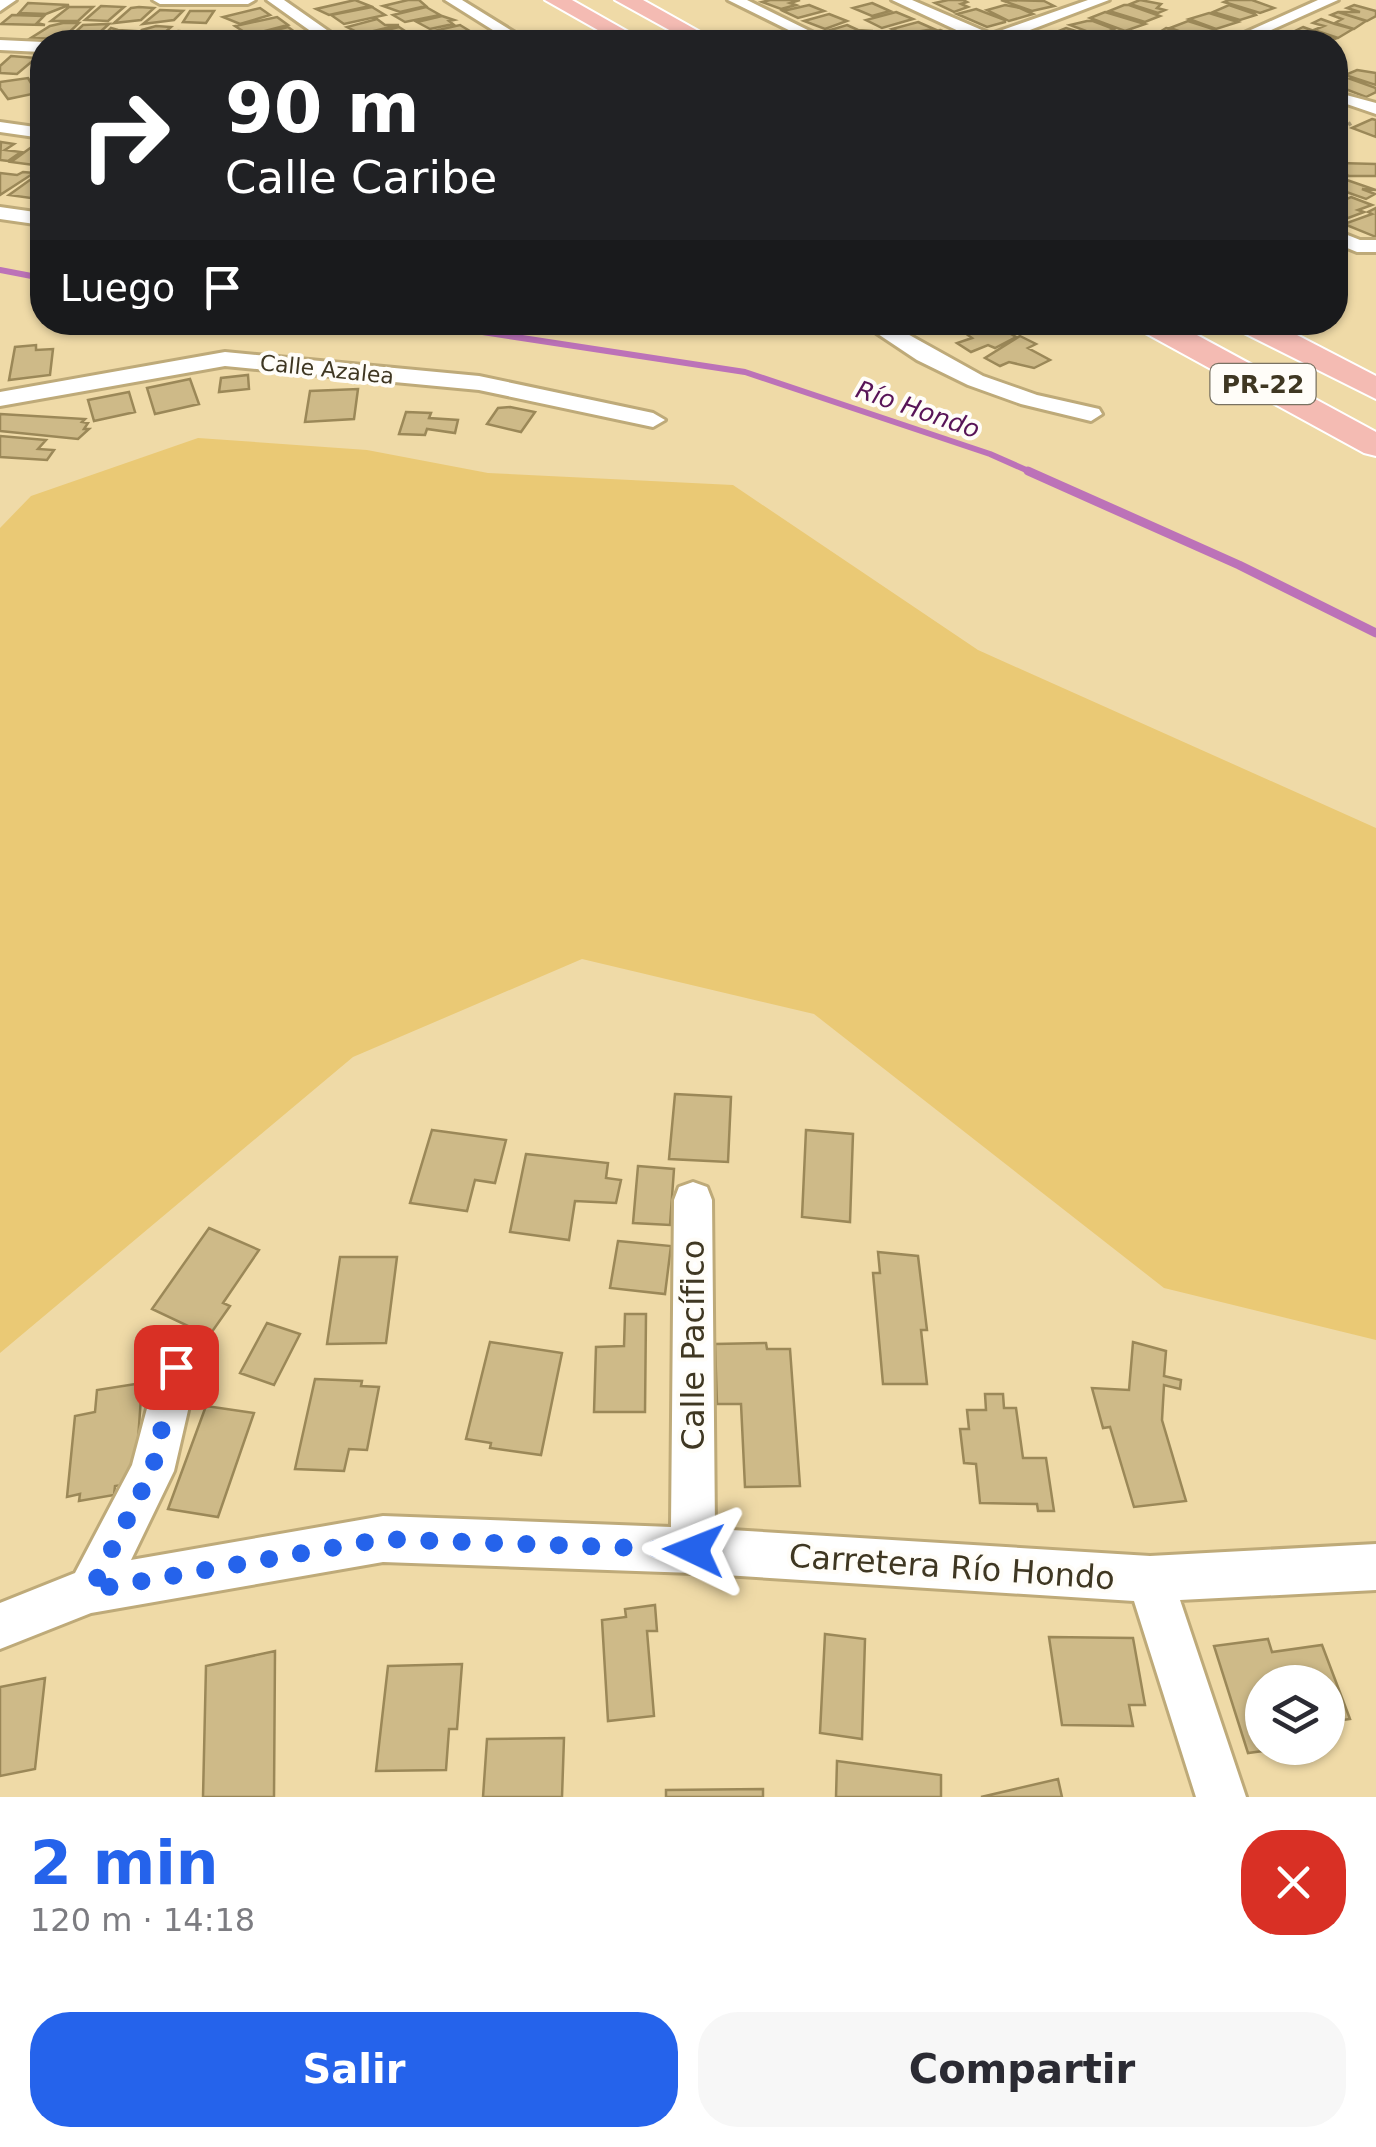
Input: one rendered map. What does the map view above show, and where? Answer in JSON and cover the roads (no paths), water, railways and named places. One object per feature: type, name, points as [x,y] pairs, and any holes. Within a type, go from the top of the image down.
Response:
[{"type":"highway","points":[[556,0],[612,30]]},
{"type":"highway","points":[[589,0],[645,30]]},
{"type":"highway","points":[[626,0],[685,30]]},
{"type":"highway","name":"PR-22","points":[[1174,335],[1376,446]]},
{"type":"highway","points":[[1219,335],[1376,416]]},
{"type":"highway","name":"PR-22","points":[[1272,335],[1376,389]]},
{"type":"street","points":[[0,7],[9,0]]},
{"type":"street","points":[[160,0],[248,0]]},
{"type":"street","points":[[274,0],[318,30]]},
{"type":"street","points":[[452,0],[502,30]]},
{"type":"street","points":[[735,0],[799,30]]},
{"type":"street","points":[[899,0],[964,30]]},
{"type":"street","points":[[1065,0],[1083,7]]},
{"type":"street","points":[[1019,30],[1102,0]]},
{"type":"street","points":[[1260,30],[1331,0]]},
{"type":"street","points":[[0,45],[30,46]]},
{"type":"street","points":[[1348,99],[1375,107]]},
{"type":"street","points":[[6,128],[29,114]]},
{"type":"street","points":[[0,212],[30,216]]},
{"type":"street","points":[[1348,242],[1376,246]]},
{"type":"street","points":[[892,335],[959,375],[1000,393],[1091,414]]},
{"type":"street","name":"Calle Azalea","points":[[0,399],[225,359],[479,384],[653,420]]},
{"type":"street","name":"Calle Pacífico","points":[[693,1200],[694,1550]]},
{"type":"street","points":[[91,1590],[152,1471],[176,1367]]},
{"type":"street","name":"Carretera Río Hondo","points":[[0,1626],[91,1590],[383,1539],[694,1550],[1150,1580],[1376,1568]]},
{"type":"street","points":[[1150,1580],[1221,1797]]},
{"type":"waterway","name":"Río Hondo","points":[[0,270],[30,276]]},
{"type":"waterway","name":"Río Hondo","points":[[502,335],[745,372],[990,454],[1033,473]]},
{"type":"waterway","name":"Río Hondo","points":[[1028,471],[1239,565],[1376,633]]}]
